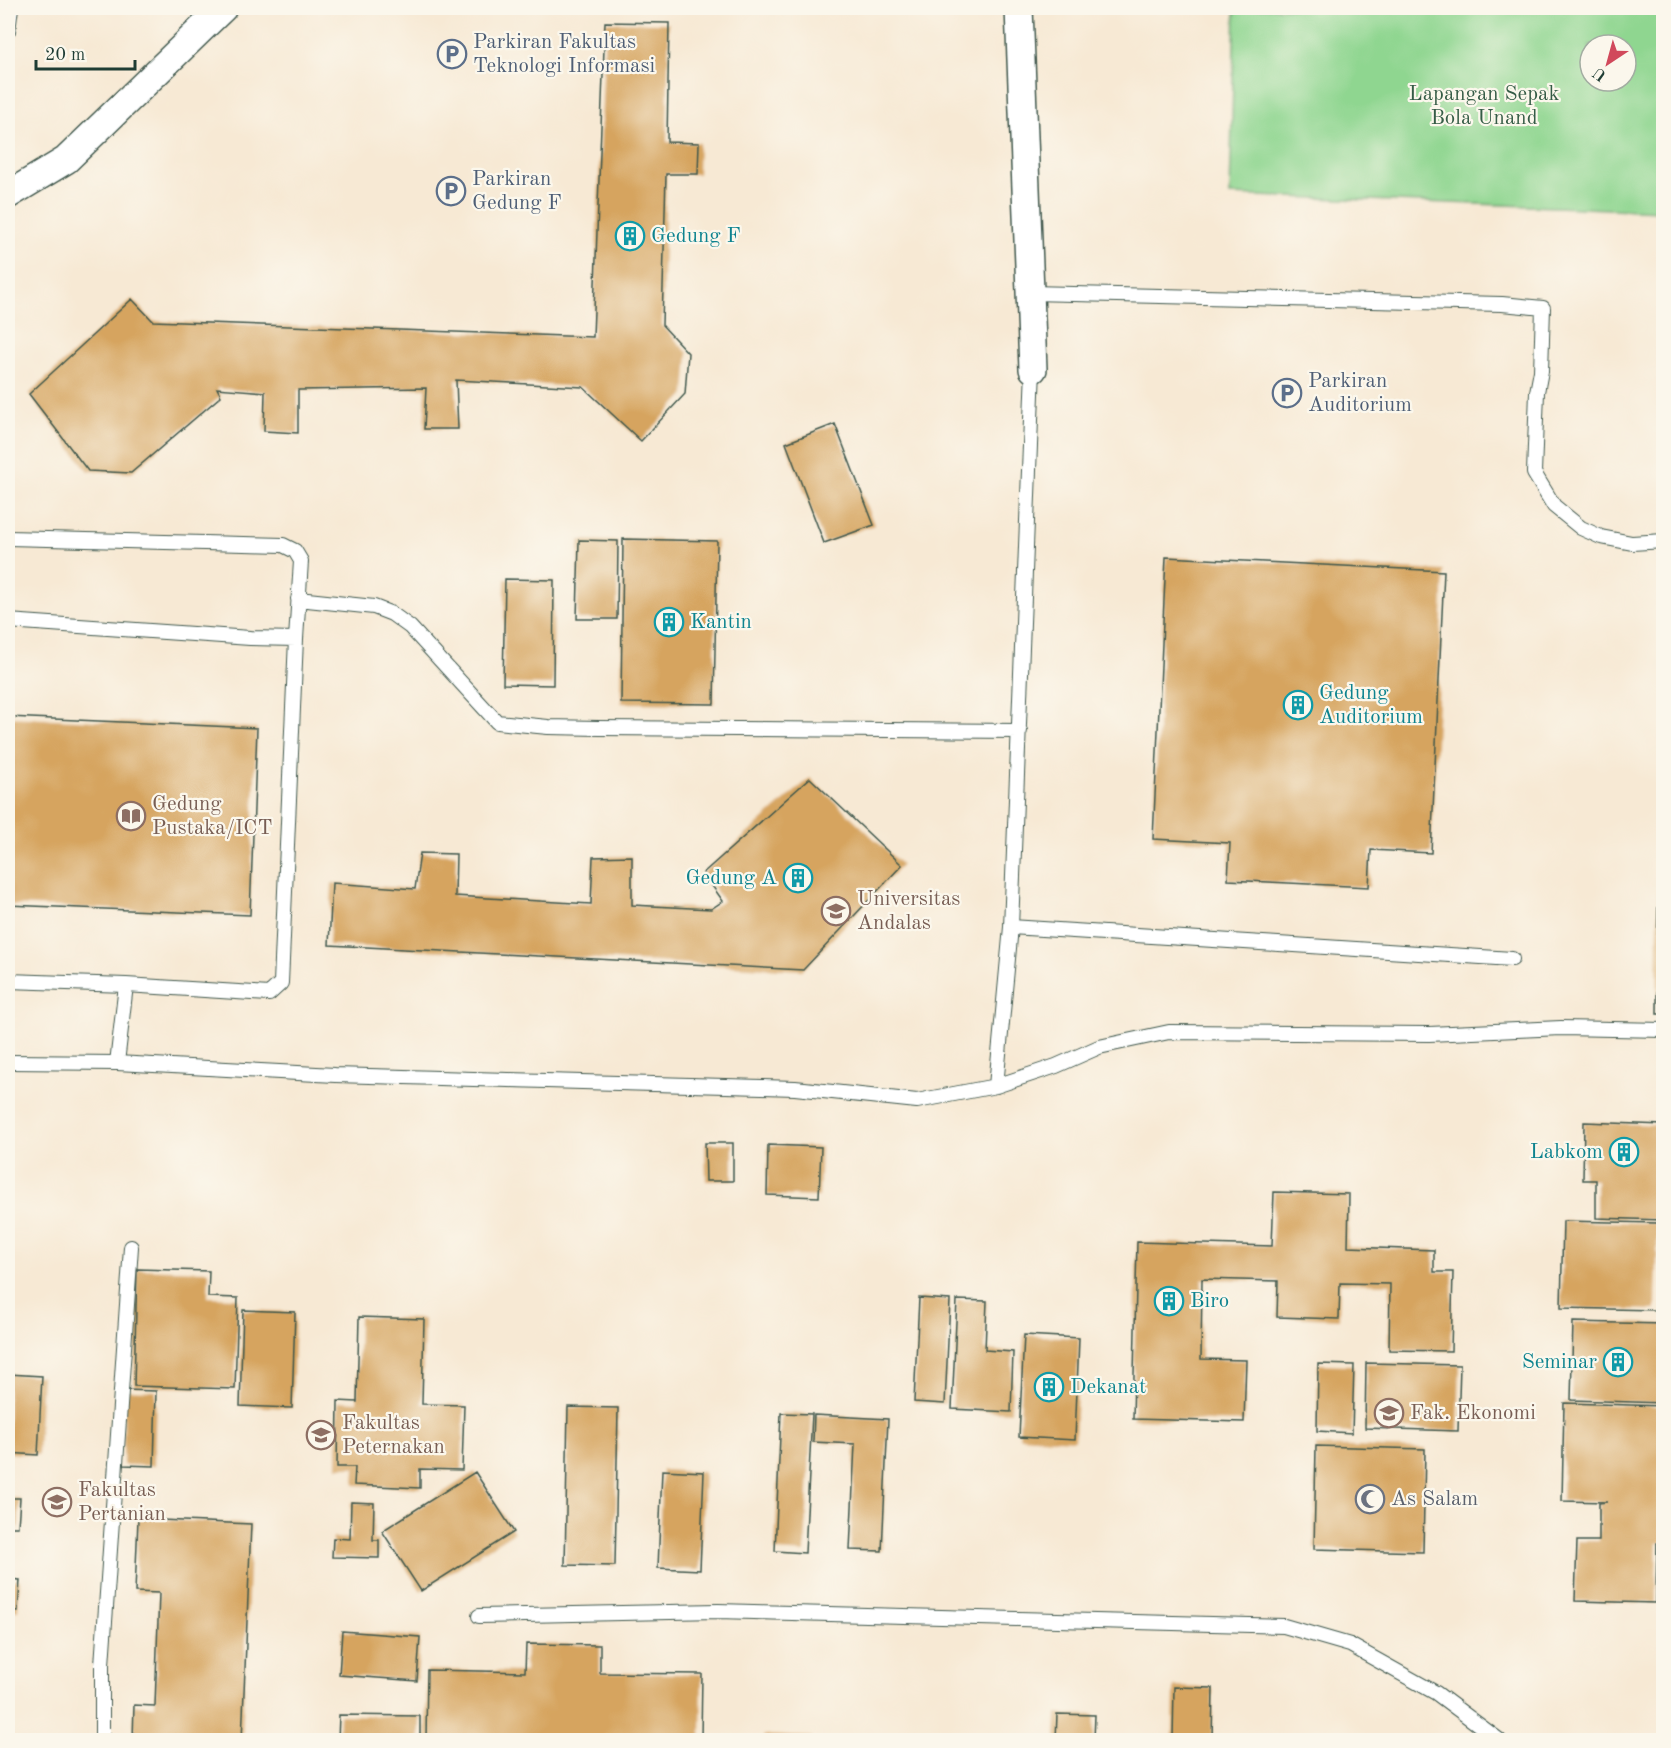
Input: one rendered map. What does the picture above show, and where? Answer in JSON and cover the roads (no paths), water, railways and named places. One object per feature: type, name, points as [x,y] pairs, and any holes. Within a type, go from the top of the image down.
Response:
[{"type":"street","points":[[8,195],[66,160],[223,8]]},
{"type":"street","points":[[1019,8],[1033,369]]},
{"type":"lane","points":[[8,31],[11,8]]},
{"type":"lane","points":[[1030,293],[1502,304],[1543,308],[1534,473],[1554,506],[1581,528],[1601,537],[1632,543],[1664,541]]},
{"type":"lane","points":[[996,1086],[1011,927],[1033,369]]},
{"type":"lane","points":[[8,538],[283,545],[295,551],[301,561],[281,983],[269,994],[126,985],[8,981]]},
{"type":"lane","points":[[298,599],[374,607],[392,614],[410,627],[497,722],[599,729],[1020,731]]},
{"type":"lane","points":[[8,621],[250,638],[296,639]]},
{"type":"lane","points":[[1011,927],[1512,959]]},
{"type":"lane","points":[[117,1063],[126,985]]},
{"type":"lane","points":[[8,1062],[117,1063],[335,1075],[795,1088],[917,1101],[996,1086],[1056,1066],[1099,1047],[1169,1032],[1429,1034],[1561,1028],[1664,1030]]},
{"type":"lane","points":[[102,1740],[102,1665],[131,1246]]},
{"type":"lane","points":[[479,1616],[718,1611],[1284,1626],[1350,1645],[1436,1693],[1499,1740]]},
{"type":"place","name":"Parkiran Fakultas Teknologi Informasi","points":[[452,54]]},
{"type":"place","name":"Parkiran Gedung F","points":[[451,191]]},
{"type":"place","name":"Gedung F","points":[[630,236]]},
{"type":"place","name":"Parkiran Auditorium","points":[[1287,393]]},
{"type":"place","name":"Kantin","points":[[669,622]]},
{"type":"place","name":"Gedung Auditorium","points":[[1298,705]]},
{"type":"place","name":"Gedung Pustaka/ICT","points":[[131,816]]},
{"type":"place","name":"Gedung A","points":[[798,878]]},
{"type":"place","name":"Universitas Andalas","points":[[836,911]]},
{"type":"place","name":"Labkom","points":[[1624,1152]]},
{"type":"place","name":"Biro","points":[[1169,1301]]},
{"type":"place","name":"Seminar","points":[[1618,1362]]},
{"type":"place","name":"Dekanat","points":[[1049,1387]]},
{"type":"place","name":"Fak. Ekonomi","points":[[1389,1413]]},
{"type":"place","name":"Fakultas Peternakan","points":[[321,1435]]},
{"type":"place","name":"As Salam","points":[[1370,1499]]},
{"type":"place","name":"Fakultas Pertanian","points":[[57,1502]]},
{"type":"park label","name":"Lapangan Sepak Bola Unand","points":[[1484,106]]}]
